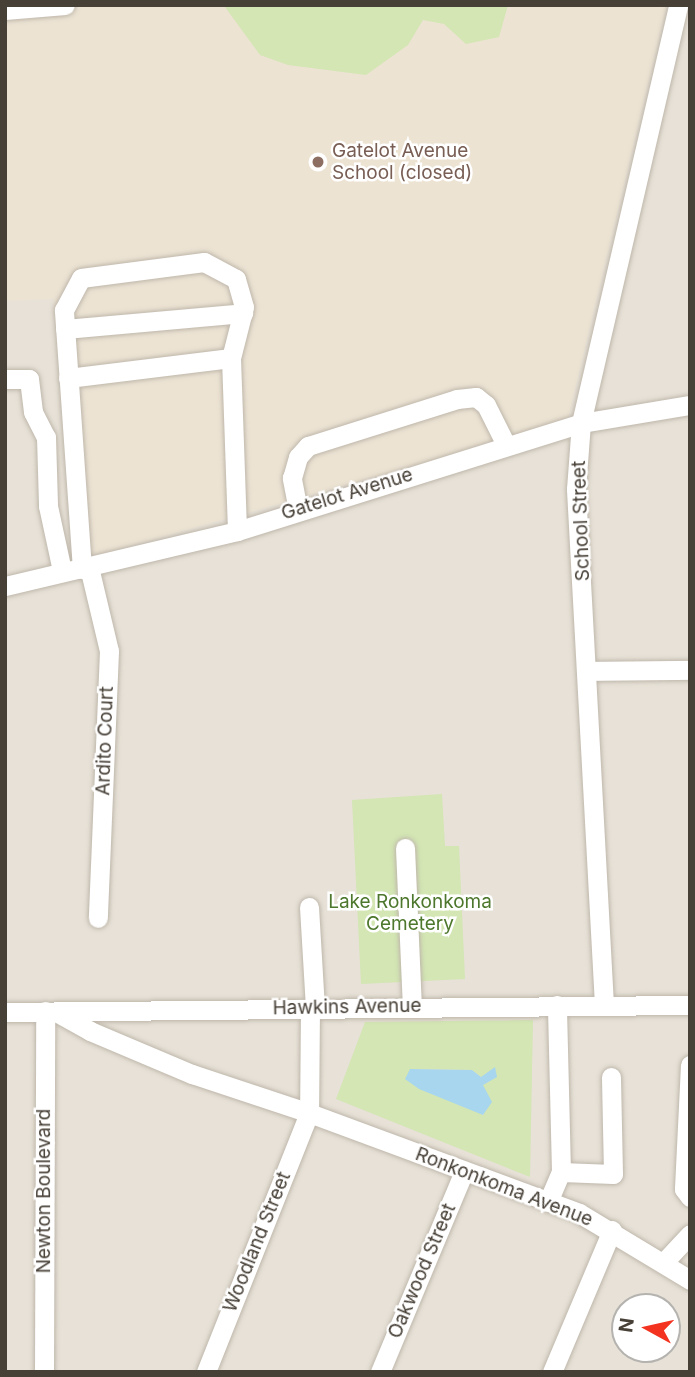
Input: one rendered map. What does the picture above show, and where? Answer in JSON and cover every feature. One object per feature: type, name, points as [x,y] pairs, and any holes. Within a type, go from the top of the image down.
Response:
[{"type":"street","points":[[5,10],[65,5]]},
{"type":"street","name":"School Street","points":[[604,1005],[588,671],[576,489],[581,423],[681,12]]},
{"type":"street","name":"Ardito Court","points":[[98,918],[109,651],[86,568],[68,378],[65,329],[68,295],[81,278],[204,262],[236,279],[243,313]]},
{"type":"street","points":[[65,329],[243,313],[231,358],[237,531]]},
{"type":"street","points":[[68,378],[231,358]]},
{"type":"street","points":[[5,379],[29,379],[33,412],[46,437],[48,506],[62,571]]},
{"type":"street","points":[[298,510],[292,478],[298,457],[308,446],[457,399],[475,397],[486,405],[506,445]]},
{"type":"street","name":"Gatelot Avenue","points":[[5,586],[237,531],[581,423],[690,405]]},
{"type":"street","points":[[588,671],[690,670]]},
{"type":"street","points":[[405,848],[412,1006]]},
{"type":"street","points":[[309,908],[313,1008],[309,1113]]},
{"type":"street","points":[[548,1202],[561,1172],[557,1005]]},
{"type":"street","name":"Hawkins Avenue","points":[[5,1012],[690,1005]]},
{"type":"street","name":"Ronkonkoma Avenue","points":[[50,1011],[192,1074],[309,1113],[548,1202],[611,1230],[690,1280]]},
{"type":"street","name":"Newton Boulevard","points":[[44,1372],[50,1011]]},
{"type":"street","points":[[690,1065],[684,1189],[690,1197]]},
{"type":"street","points":[[561,1172],[613,1174],[611,1077]]},
{"type":"street","name":"Woodland Street","points":[[206,1372],[309,1113]]},
{"type":"street","name":"Oakwood Street","points":[[380,1372],[464,1171]]},
{"type":"street","points":[[552,1372],[611,1230]]},
{"type":"street","points":[[664,1262],[690,1234]]},
{"type":"shaded area","points":[[5,5],[690,5],[690,1372],[5,1372]]},
{"type":"shaded area","name":"Gatelot Avenue School (closed)","points":[[5,5],[667,5],[567,423],[76,561],[54,299],[5,301]]},
{"type":"green space","points":[[210,5],[508,5],[499,37],[466,44],[444,24],[423,20],[408,45],[366,75],[288,65],[260,55],[225,7]]},
{"type":"green space","name":"Lake Ronkonkoma Cemetery","points":[[442,794],[445,846],[459,846],[465,979],[361,984],[352,800]]},
{"type":"green space","points":[[533,1020],[530,1177],[336,1099],[365,1022]],"holes":[[[410,1069],[472,1070],[481,1077],[487,1076],[489,1082],[483,1084],[484,1115],[441,1096]]]},
{"type":"water","points":[[495,1067],[497,1077],[483,1085],[492,1102],[483,1115],[419,1089],[405,1079],[410,1069],[472,1070],[481,1077]]},
{"type":"place","name":"Gatelot Avenue School (closed)","points":[[318,162]]}]
